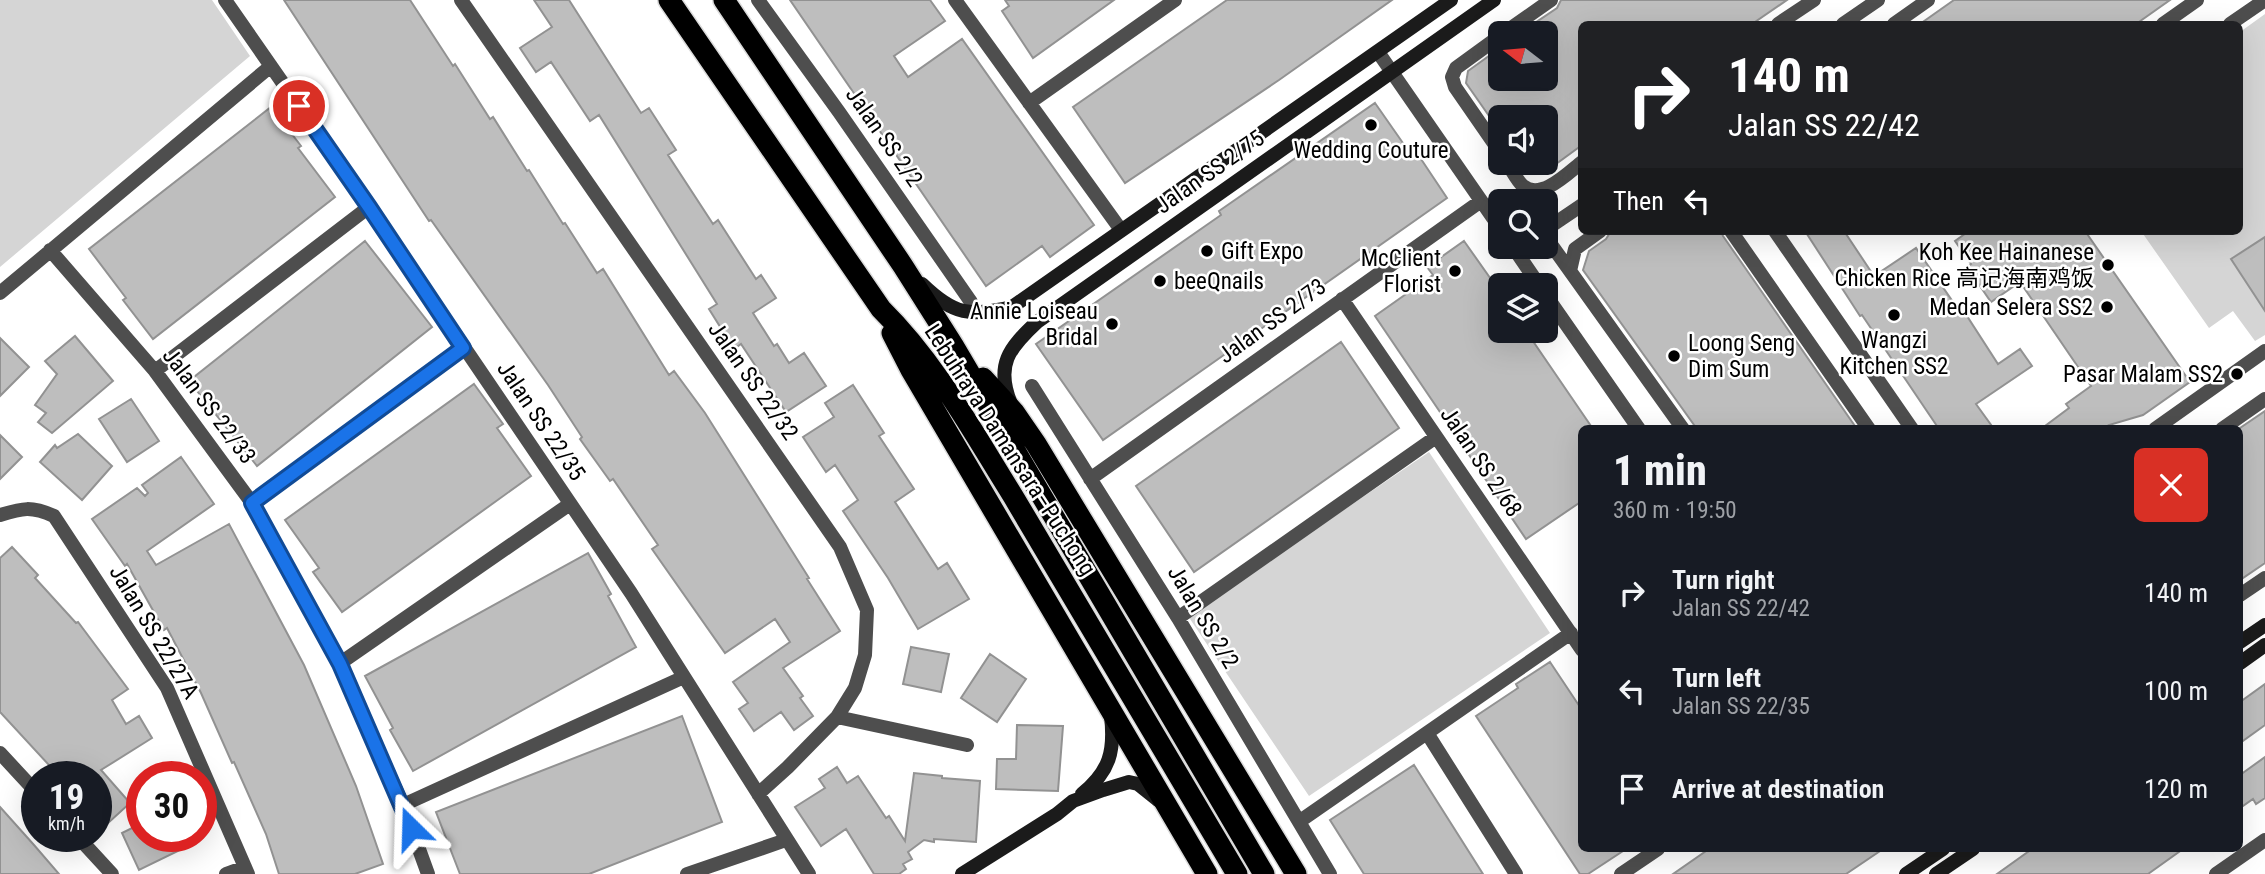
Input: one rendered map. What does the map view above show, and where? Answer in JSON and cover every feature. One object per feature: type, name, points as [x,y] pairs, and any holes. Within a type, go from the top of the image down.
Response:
[{"type":"highway","name":"Lebuhraya Damansara–Puchong","points":[[669,0],[881,309],[918,352],[1013,496],[1237,874]]},
{"type":"highway","name":"Lebuhraya Damansara–Puchong","points":[[724,0],[953,345],[1264,874]]},
{"type":"highway","points":[[881,309],[911,370],[1207,874]]},
{"type":"highway","points":[[953,345],[1014,412],[1296,874]]},
{"type":"street","name":"Jalan SS 22/35","points":[[225,0],[631,593],[809,874]]},
{"type":"street","name":"Jalan SS 22/32","points":[[461,0],[840,547],[867,610],[864,655],[855,688],[837,717],[758,794]]},
{"type":"street","name":"Jalan SS 2/2","points":[[758,0],[971,302]]},
{"type":"street","points":[[955,0],[1121,230]]},
{"type":"street","points":[[1029,103],[1175,0]]},
{"type":"street","name":"Jalan SS 2/75","points":[[903,266],[941,303],[959,310],[982,313],[1013,307],[1451,0]]},
{"type":"street","name":"Jalan SS 2/75","points":[[1014,412],[1004,388],[1008,355],[1016,341],[1037,322],[1494,0]]},
{"type":"street","points":[[1521,21],[1551,0]]},
{"type":"street","points":[[1782,21],[1814,0]]},
{"type":"street","points":[[1853,21],[1878,0]]},
{"type":"street","points":[[1898,21],[1928,0]]},
{"type":"street","points":[[2167,21],[2197,0]]},
{"type":"street","points":[[2235,21],[2265,0]]},
{"type":"street","points":[[1488,45],[1456,68],[1452,77],[1455,87],[1488,135]]},
{"type":"street","points":[[1378,52],[1488,211]]},
{"type":"street","points":[[0,293],[271,66]]},
{"type":"street","points":[[1515,175],[1522,186],[1531,190],[1543,190],[1578,165]]},
{"type":"street","name":"Jalan SS 2/73","points":[[1090,479],[1481,201]]},
{"type":"street","points":[[155,371],[369,207]]},
{"type":"street","points":[[1558,221],[1578,208]]},
{"type":"street","points":[[1570,271],[1575,249],[1594,235]]},
{"type":"street","points":[[1734,235],[1866,425]]},
{"type":"street","points":[[1777,235],[1909,425]]},
{"type":"street","name":"Jalan SS 22/33","points":[[50,250],[155,371],[252,503],[340,664],[403,805],[428,874]]},
{"type":"street","points":[[1558,254],[1680,425]]},
{"type":"street","name":"Jalan SS 2/68","points":[[1342,299],[1578,644]]},
{"type":"street","points":[[1558,312],[1636,425]]},
{"type":"street","points":[[252,503],[463,348]]},
{"type":"street","points":[[2161,425],[2265,351]]},
{"type":"street","name":"Jalan SS 2/2","points":[[1032,386],[1178,618],[1330,874]]},
{"type":"street","points":[[2228,425],[2265,399]]},
{"type":"street","points":[[1178,618],[1436,437]]},
{"type":"street","points":[[340,664],[570,504]]},
{"type":"street","name":"Jalan SS 22/27A","points":[[0,515],[22,508],[39,509],[54,516],[167,688],[246,871],[226,874]]},
{"type":"street","points":[[2243,593],[2265,578]]},
{"type":"street","points":[[2243,640],[2265,625]]},
{"type":"street","points":[[1300,821],[1571,633]]},
{"type":"street","points":[[2243,661],[2265,645]]},
{"type":"street","points":[[403,805],[684,677]]},
{"type":"street","points":[[962,874],[978,870],[1057,814],[1100,777],[1108,763],[1113,744],[1110,707]]},
{"type":"street","points":[[837,717],[967,745]]},
{"type":"street","points":[[1427,733],[1516,874]]},
{"type":"street","points":[[0,753],[21,776]]},
{"type":"street","points":[[1073,801],[1129,782],[1139,784],[1169,810]]},
{"type":"street","points":[[687,874],[786,840]]},
{"type":"street","points":[[2216,874],[2265,840]]},
{"type":"street","points":[[92,852],[112,874]]},
{"type":"street","points":[[1621,874],[1654,852]]},
{"type":"street","points":[[1906,874],[1935,852]]},
{"type":"street","points":[[1936,852],[1940,871],[1968,852]]},
{"type":"shaded area","points":[[0,0],[212,0],[250,56],[0,267]]},
{"type":"shaded area","points":[[2265,14],[2265,335],[2255,341],[2233,311],[2209,328],[2144,235],[2243,235],[2243,30]]},
{"type":"shaded area","points":[[1429,452],[1550,633],[1309,796],[1188,616]]},
{"type":"building","points":[[284,0],[410,0],[490,119],[493,117],[597,273],[603,269],[669,375],[674,371],[705,413],[840,631],[783,668],[803,696],[800,698],[813,716],[794,730],[781,712],[754,731],[739,709],[748,703],[733,682],[790,642],[775,619],[725,653],[652,549],[658,545],[613,479],[610,481],[580,439],[582,437],[548,385],[431,220],[429,221]]},
{"type":"building","points":[[534,0],[569,0],[641,113],[649,108],[676,150],[668,155],[713,224],[718,220],[756,279],[761,275],[776,298],[753,313],[774,346],[777,344],[789,363],[804,353],[826,386],[786,412],[741,344],[734,349],[709,309],[717,304],[599,115],[590,121],[551,62],[536,72],[520,48],[552,27]]},
{"type":"building","points":[[790,0],[930,0],[945,21],[894,56],[908,77],[962,39],[1094,225],[1050,257],[1042,246],[986,286]]},
{"type":"building","points":[[1005,0],[1114,0],[1033,58],[1002,11],[1009,6]]},
{"type":"building","points":[[1227,0],[1392,0],[1279,80],[1125,183],[1073,107]]},
{"type":"building","points":[[1561,0],[1787,0],[1756,21],[1578,21],[1578,148],[1558,163],[1558,105],[1488,105],[1488,114],[1466,83],[1468,71],[1488,57],[1488,91],[1558,91],[1558,21],[1538,21],[1557,8]]},
{"type":"building","points":[[1954,0],[2170,0],[2140,21],[1924,21]]},
{"type":"building","points":[[1375,103],[1412,156],[1417,153],[1447,198],[1103,440],[1036,344],[1221,215],[1219,211]]},
{"type":"building","points":[[271,107],[335,197],[153,339],[89,249]]},
{"type":"building","points":[[1608,235],[1723,235],[1854,425],[1694,425],[1583,270],[1589,251]]},
{"type":"building","points":[[1808,235],[1847,235],[1874,276],[1916,248],[1962,315],[1965,313],[1998,364],[2020,349],[2032,366],[1976,404],[1991,425],[1936,425],[1862,315],[1860,316]]},
{"type":"building","points":[[1963,235],[2088,235],[2190,382],[2143,415],[2109,425],[2046,425],[2069,408],[2066,404],[2091,386],[2020,282],[1991,302],[1967,267],[1971,264],[1955,241]]},
{"type":"building","points":[[2265,237],[2265,311],[2231,259]]},
{"type":"building","points":[[365,241],[432,327],[257,466],[189,381]]},
{"type":"building","points":[[1464,241],[1488,275],[1488,343],[1534,343],[1590,425],[1578,425],[1578,504],[1526,539],[1375,316],[1433,275],[1427,267]]},
{"type":"building","points":[[75,336],[113,381],[52,433],[38,422],[46,413],[35,405],[57,374],[45,361]]},
{"type":"building","points":[[0,338],[29,367],[0,396]]},
{"type":"building","points":[[1341,342],[1399,428],[1194,572],[1136,486]]},
{"type":"building","points":[[474,384],[503,424],[497,428],[531,476],[342,612],[313,572],[319,568],[285,520]]},
{"type":"building","points":[[853,385],[884,433],[879,436],[914,489],[895,502],[938,569],[947,563],[969,599],[918,629],[843,511],[858,500],[835,465],[826,472],[803,437],[834,417],[825,403]]},
{"type":"building","points":[[131,399],[159,441],[127,462],[99,419]]},
{"type":"building","points":[[2265,411],[2265,563],[2243,578],[2243,426]]},
{"type":"building","points":[[78,434],[112,466],[82,500],[40,462],[55,445],[57,448]]},
{"type":"building","points":[[0,435],[22,457],[0,479]]},
{"type":"building","points":[[181,457],[214,504],[147,551],[156,565],[229,524],[304,665],[356,786],[383,864],[355,874],[279,874],[266,834],[234,762],[232,763],[201,693],[167,628],[164,630],[127,564],[125,566],[92,519],[137,488],[145,496],[148,493],[142,485]]},
{"type":"building","points":[[12,547],[38,575],[35,578],[76,623],[78,622],[128,689],[112,700],[126,724],[139,716],[152,738],[112,763],[45,761],[0,712],[0,558]]},
{"type":"building","points":[[588,553],[636,647],[413,771],[365,676]]},
{"type":"building","points":[[911,647],[949,654],[941,692],[903,684]]},
{"type":"building","points":[[990,654],[1026,679],[997,722],[961,698]]},
{"type":"building","points":[[1550,662],[1578,704],[1578,852],[1621,852],[1588,874],[1580,874],[1476,716],[1518,688],[1516,684]]},
{"type":"building","points":[[2265,684],[2265,725],[2243,741],[2243,700]]},
{"type":"building","points":[[682,716],[722,822],[589,874],[460,874],[436,812]]},
{"type":"building","points":[[1017,725],[1063,726],[1058,791],[996,789],[997,759],[1016,759]]},
{"type":"building","points":[[2265,757],[2265,798],[2256,804],[2253,799],[2243,806],[2243,773]]},
{"type":"building","points":[[1414,765],[1483,874],[1364,874],[1330,820]]},
{"type":"building","points":[[837,767],[847,783],[858,776],[905,841],[914,773],[980,781],[976,842],[924,840],[908,852],[912,859],[903,864],[906,869],[899,874],[874,874],[846,829],[821,846],[795,807],[825,788],[819,779]]},
{"type":"building","points":[[112,783],[126,798],[126,807],[112,819]]},
{"type":"building","points":[[0,807],[21,830],[21,852],[40,852],[59,874],[0,874]]},
{"type":"building","points":[[131,852],[176,852],[139,870]]},
{"type":"building","points":[[1705,852],[1879,852],[1846,874],[1673,874]]},
{"type":"building","points":[[2028,852],[2179,852],[2148,874],[1997,874]]},
{"type":"place","name":"Wedding Couture","points":[[1371,125]]},
{"type":"place","name":"Gift Expo","points":[[1207,251]]},
{"type":"place","name":"Koh Kee Hainanese Chicken Rice 高记海南鸡饭","points":[[2108,265]]},
{"type":"place","name":"McClient Florist","points":[[1455,271]]},
{"type":"place","name":"beeQnails","points":[[1160,281]]},
{"type":"place","name":"Medan Selera SS2","points":[[2107,307]]},
{"type":"place","name":"Wangzi Kitchen SS2","points":[[1894,315]]},
{"type":"place","name":"Annie Loiseau Bridal","points":[[1112,324]]},
{"type":"place","name":"Loong Seng Dim Sum","points":[[1674,356]]},
{"type":"place","name":"Pasar Malam SS2","points":[[2237,374]]},
{"type":"route","points":[[299,106],[463,348],[252,503],[340,664],[411,828]]}]
